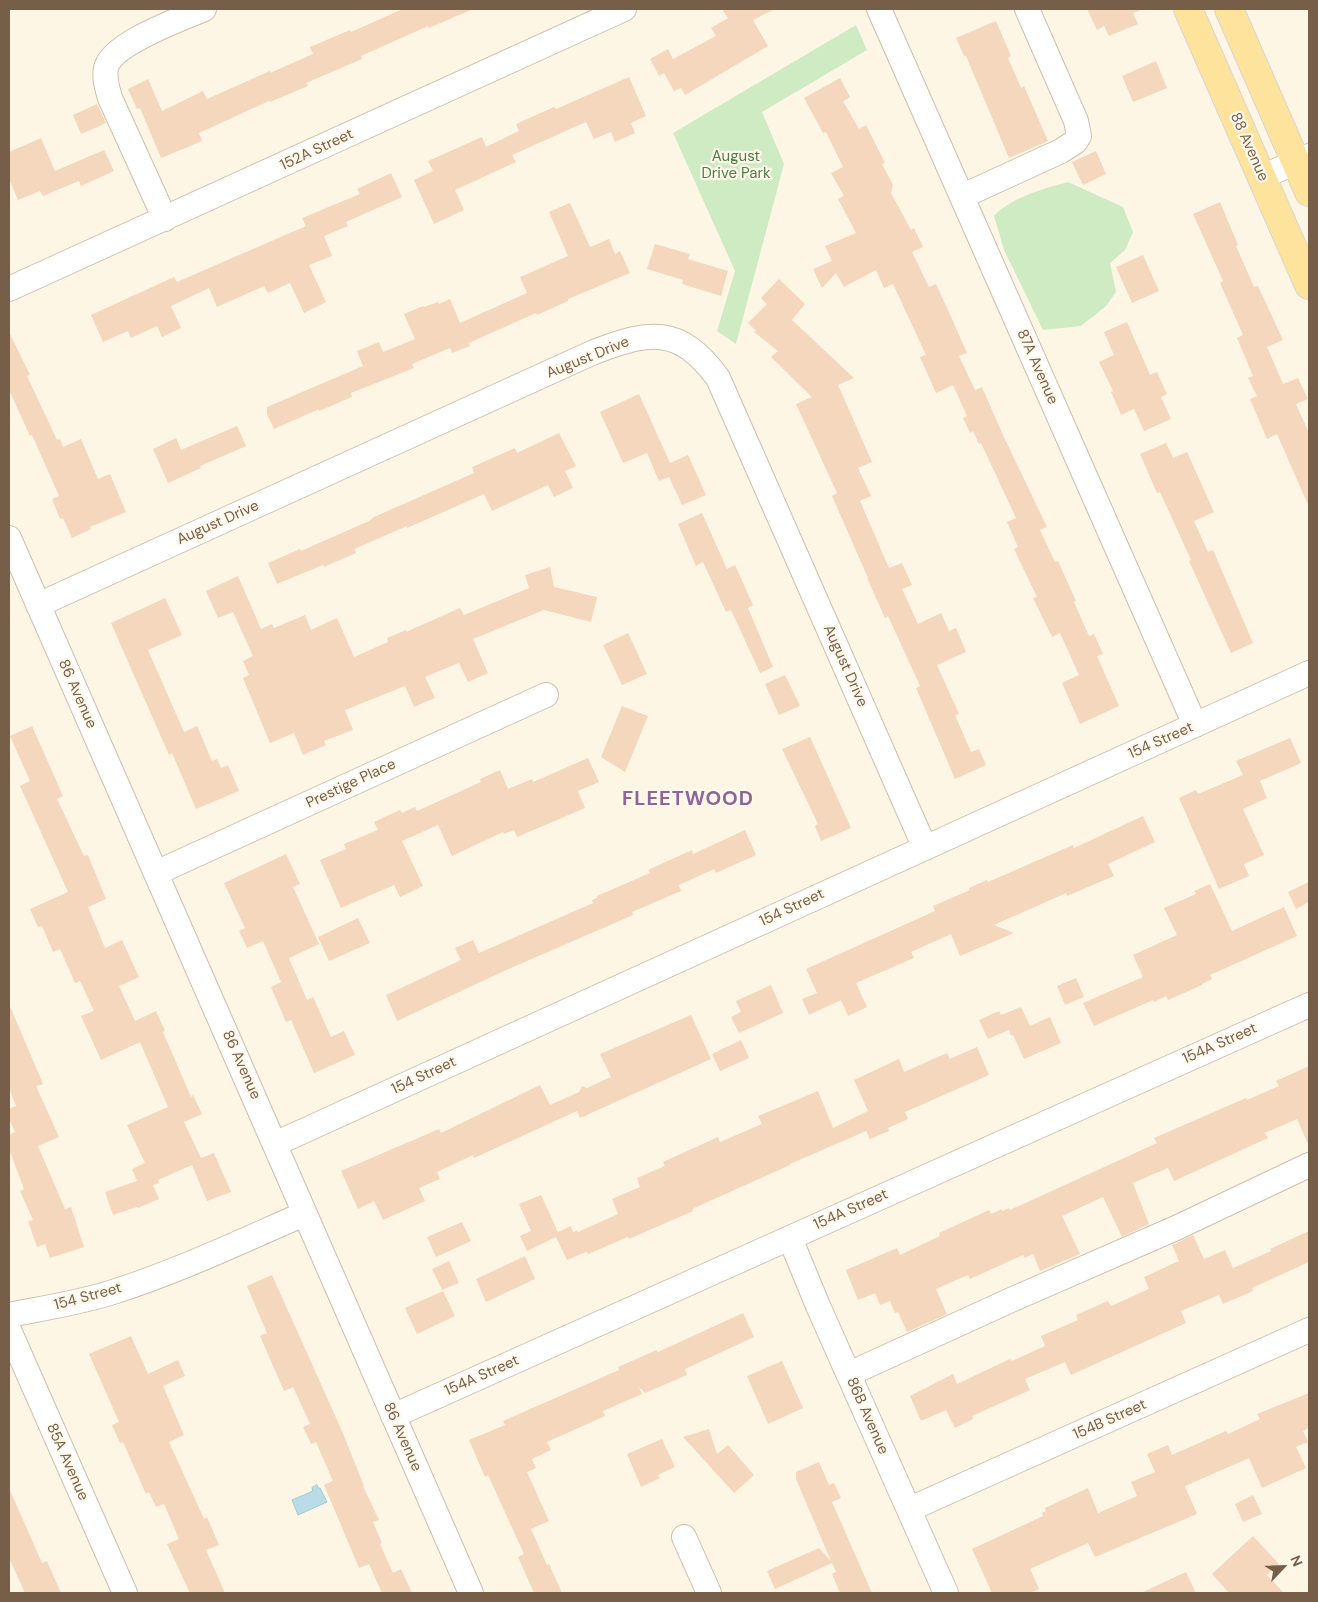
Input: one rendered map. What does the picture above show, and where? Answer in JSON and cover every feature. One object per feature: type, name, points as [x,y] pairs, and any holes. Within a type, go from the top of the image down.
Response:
[{"type":"main road","name":"88 Avenue","points":[[1188,9],[1309,285]]},
{"type":"main road","points":[[1229,9],[1303,159],[1309,192]]},
{"type":"street","points":[[165,219],[110,98],[105,77],[106,66],[115,53],[130,42],[204,9]]},
{"type":"street","name":"87A Avenue","points":[[879,9],[1195,725]]},
{"type":"street","points":[[962,196],[1061,151],[1075,142],[1079,136],[1076,121],[1027,9]]},
{"type":"street","name":"152A Street","points":[[9,289],[165,219],[613,11]]},
{"type":"street","points":[[1262,177],[1303,159]]},
{"type":"street","name":"August Drive","points":[[38,605],[594,352],[622,342],[650,336],[667,338],[683,344],[695,352],[718,378],[925,848]]},
{"type":"street","name":"86 Avenue","points":[[9,538],[471,1593]]},
{"type":"street","name":"154 Street","points":[[275,1144],[1309,673]]},
{"type":"street","name":"Prestige Place","points":[[156,873],[546,695]]},
{"type":"street","name":"154A Street","points":[[392,1416],[1309,1005]]},
{"type":"street","points":[[849,1374],[1185,1223],[1309,1165]]},
{"type":"street","name":"154 Street","points":[[9,1315],[66,1304],[112,1292],[156,1277],[304,1214]]},
{"type":"street","name":"86B Avenue","points":[[790,1238],[818,1306],[946,1593]]},
{"type":"street","name":"85A Avenue","points":[[9,1330],[125,1593]]},
{"type":"street","name":"154B Street","points":[[910,1509],[1309,1330]]},
{"type":"street","points":[[684,1537],[709,1593]]},
{"type":"green space","name":"August Drive Park","points":[[856,25],[867,50],[762,112],[784,164],[736,344],[717,331],[735,271],[673,133]]},
{"type":"green space","points":[[1068,182],[1123,207],[1133,232],[1125,250],[1110,263],[1116,292],[1106,306],[1081,326],[1043,330],[1004,250],[994,216],[1018,199]]},
{"type":"water","points":[[317,1485],[327,1502],[298,1515],[292,1500],[313,1491],[312,1488]]},
{"type":"building","points":[[403,9],[473,9],[429,28],[428,26],[361,56],[362,59],[306,83],[308,86],[269,101],[199,133],[202,141],[161,158],[140,108],[137,109],[128,89],[148,79],[162,111],[203,91],[207,99],[313,54],[310,47],[350,30],[351,32]]},
{"type":"building","points":[[722,9],[775,9],[753,20],[768,46],[685,95],[681,88],[674,91],[664,73],[659,76],[650,59],[668,49],[673,59],[716,36],[711,28],[728,18]]},
{"type":"building","points":[[1087,9],[1143,9],[1133,13],[1138,24],[1109,36],[1104,26],[1097,30]]},
{"type":"building","points":[[996,21],[1011,56],[1008,58],[1021,88],[1024,86],[1048,141],[1009,158],[966,56],[964,56],[956,38]]},
{"type":"building","points":[[1156,61],[1167,88],[1133,102],[1122,76]]},
{"type":"building","points":[[629,77],[646,116],[631,123],[635,133],[615,142],[611,132],[594,139],[586,122],[512,155],[516,162],[455,190],[464,210],[434,224],[414,180],[433,171],[428,161],[482,137],[486,147],[519,131],[516,124],[554,107],[556,109]]},
{"type":"building","points":[[840,78],[850,97],[843,101],[859,129],[866,125],[885,163],[882,164],[893,185],[891,193],[911,230],[914,228],[923,247],[912,252],[929,287],[936,284],[952,319],[967,353],[959,356],[975,390],[982,387],[1047,527],[1040,530],[1055,562],[1058,561],[1089,636],[1094,634],[1103,654],[1097,656],[1119,706],[1080,724],[1062,683],[1079,675],[1060,633],[1052,637],[1033,598],[1037,597],[1014,549],[1018,547],[1007,522],[1016,518],[981,443],[979,444],[973,431],[970,433],[963,418],[967,416],[953,385],[936,393],[920,357],[926,355],[893,284],[884,288],[876,270],[844,287],[836,273],[822,288],[813,269],[832,261],[825,246],[856,233],[838,199],[844,196],[831,173],[843,167],[826,132],[823,133],[804,98]]},
{"type":"building","points":[[97,104],[106,123],[81,134],[73,115]]},
{"type":"building","points":[[41,138],[55,171],[104,150],[114,171],[81,186],[79,181],[43,196],[40,191],[18,200],[9,179],[9,152]]},
{"type":"building","points":[[1096,151],[1106,174],[1083,185],[1072,162]]},
{"type":"building","points":[[391,173],[402,197],[346,222],[348,226],[324,236],[332,256],[309,265],[326,302],[304,313],[290,283],[268,293],[264,286],[217,307],[209,288],[171,306],[181,328],[162,337],[157,326],[131,338],[128,331],[103,342],[91,315],[174,277],[177,282],[306,226],[302,218],[360,194],[357,189]]},
{"type":"building","points":[[1220,202],[1254,287],[1258,286],[1283,340],[1267,347],[1283,384],[1298,378],[1308,399],[1296,404],[1309,433],[1309,507],[1277,434],[1267,439],[1250,399],[1257,396],[1248,378],[1253,376],[1237,338],[1243,335],[1220,283],[1223,281],[1193,214]]},
{"type":"building","points":[[570,203],[590,247],[609,239],[615,254],[620,251],[630,273],[469,343],[470,346],[452,353],[450,348],[412,364],[414,368],[351,393],[352,397],[274,429],[267,414],[267,407],[363,366],[357,351],[379,342],[383,352],[415,339],[404,314],[423,306],[438,302],[439,304],[450,299],[460,323],[527,293],[520,277],[568,256],[549,212]]},
{"type":"building","points":[[655,244],[690,254],[688,259],[728,271],[721,296],[682,284],[683,280],[647,269]]},
{"type":"building","points":[[1143,255],[1159,291],[1132,303],[1116,267]]},
{"type":"building","points":[[779,279],[805,304],[792,320],[854,378],[838,385],[872,462],[858,468],[871,496],[860,501],[889,568],[902,563],[912,585],[902,589],[918,624],[941,613],[949,631],[956,628],[966,652],[937,665],[959,714],[955,715],[971,752],[979,749],[986,765],[955,779],[916,688],[920,686],[888,616],[885,618],[867,578],[832,496],[837,493],[796,404],[812,397],[771,357],[778,351],[754,332],[756,331],[748,323],[767,304],[761,298]]},
{"type":"building","points":[[1127,322],[1150,375],[1157,372],[1167,394],[1161,397],[1171,419],[1144,431],[1134,409],[1121,415],[1111,392],[1113,391],[1099,362],[1114,355],[1104,332]]},
{"type":"building","points":[[9,332],[30,375],[27,376],[57,440],[60,439],[63,447],[81,439],[98,479],[110,474],[126,512],[90,527],[91,529],[72,538],[63,518],[60,519],[52,499],[59,496],[32,435],[30,436],[9,390]]},
{"type":"building","points":[[639,394],[670,463],[688,455],[706,495],[682,505],[669,477],[659,481],[647,453],[623,463],[600,412]]},
{"type":"building","points":[[237,426],[246,446],[200,466],[201,468],[168,483],[153,449],[176,438],[181,450]]},
{"type":"building","points":[[559,433],[576,466],[565,471],[573,488],[554,497],[548,485],[492,511],[484,494],[354,549],[356,553],[324,567],[323,565],[277,584],[268,563],[300,549],[301,551],[474,473],[472,467],[515,448],[517,453]]},
{"type":"building","points":[[1166,443],[1173,458],[1187,452],[1214,512],[1194,521],[1208,552],[1213,550],[1253,643],[1231,653],[1160,492],[1157,493],[1140,454]]},
{"type":"building","points":[[702,513],[727,569],[735,565],[753,605],[748,608],[773,667],[760,673],[731,610],[726,612],[703,562],[696,566],[678,524]]},
{"type":"building","points":[[550,567],[554,587],[597,597],[591,622],[544,610],[473,639],[488,673],[468,682],[459,663],[425,677],[435,698],[414,707],[405,686],[345,710],[353,730],[324,741],[326,745],[303,755],[294,733],[270,743],[243,678],[249,675],[243,661],[253,656],[233,612],[218,618],[206,591],[238,576],[261,629],[272,624],[274,628],[305,615],[311,630],[337,618],[354,657],[388,642],[387,638],[406,630],[406,632],[460,608],[464,615],[529,588],[525,575]]},
{"type":"building","points":[[165,598],[182,635],[148,650],[184,732],[197,726],[212,761],[217,759],[221,768],[228,765],[239,791],[196,809],[172,753],[169,755],[111,623]]},
{"type":"building","points":[[628,633],[647,674],[622,685],[603,645]]},
{"type":"building","points":[[785,675],[800,706],[779,715],[765,684]]},
{"type":"building","points":[[622,706],[648,716],[625,772],[601,757]]},
{"type":"building","points":[[32,726],[63,796],[57,799],[84,856],[88,855],[106,899],[88,907],[105,948],[122,940],[139,977],[119,986],[135,1021],[156,1011],[191,1097],[193,1095],[202,1114],[184,1122],[201,1158],[214,1153],[231,1192],[207,1201],[192,1165],[158,1180],[159,1183],[153,1185],[159,1199],[138,1208],[113,1215],[105,1192],[137,1181],[132,1169],[145,1163],[127,1125],[168,1107],[140,1042],[101,1060],[81,1016],[94,1011],[80,981],[75,983],[60,949],[53,952],[42,926],[38,927],[30,909],[68,892],[20,786],[30,781],[10,736]]},
{"type":"building","points":[[810,737],[851,828],[821,841],[815,826],[818,824],[782,749]]},
{"type":"building","points":[[1290,738],[1301,763],[1260,781],[1267,798],[1243,809],[1264,855],[1244,864],[1249,876],[1219,889],[1179,798],[1196,790],[1198,794],[1243,775],[1236,761]]},
{"type":"building","points":[[588,758],[599,782],[578,791],[585,808],[517,837],[514,830],[504,834],[503,832],[452,856],[438,825],[402,841],[423,886],[400,897],[394,885],[341,908],[320,860],[346,849],[344,844],[378,830],[374,822],[400,810],[402,813],[415,807],[417,811],[481,782],[480,779],[500,770],[508,789],[532,779],[533,782]]},
{"type":"building","points":[[1143,816],[1155,842],[1108,864],[1114,876],[1067,896],[1066,893],[994,925],[1014,933],[960,956],[951,934],[911,952],[914,958],[856,983],[867,1007],[848,1016],[841,1000],[809,1015],[802,999],[817,993],[806,969],[935,911],[933,906],[970,890],[969,888],[987,880],[988,882],[1073,845],[1074,848]]},
{"type":"building","points":[[745,830],[756,855],[716,873],[714,869],[679,885],[681,891],[632,912],[633,915],[504,971],[397,1021],[386,995],[461,960],[455,948],[473,940],[479,953],[593,903],[592,900],[597,898],[597,896],[650,873],[648,870],[692,850],[693,854]]},
{"type":"building","points":[[286,854],[300,884],[293,887],[319,944],[289,958],[307,1000],[313,997],[331,1037],[344,1031],[355,1055],[314,1073],[291,1020],[286,1022],[271,987],[281,982],[263,941],[247,948],[239,931],[245,928],[224,883]]},
{"type":"building","points":[[1309,882],[1309,902],[1296,909],[1288,892]]},
{"type":"building","points":[[1210,884],[1232,931],[1284,907],[1297,936],[1210,975],[1212,979],[1202,985],[1168,1000],[1166,996],[1154,1002],[1153,1000],[1094,1026],[1083,1003],[1143,977],[1133,955],[1177,935],[1164,908],[1196,894],[1194,891]]},
{"type":"building","points":[[358,918],[370,943],[329,961],[318,937]]},
{"type":"building","points":[[1076,978],[1084,997],[1065,1005],[1057,986]]},
{"type":"building","points":[[771,985],[783,1013],[739,1033],[731,1017],[741,1012],[736,1001]]},
{"type":"building","points":[[9,1004],[43,1084],[36,1086],[59,1137],[38,1146],[65,1209],[71,1207],[84,1247],[50,1258],[45,1244],[37,1247],[28,1221],[33,1220],[20,1191],[24,1189],[9,1149],[9,1135],[15,1132],[9,1119],[9,1109],[16,1106],[9,1088]]},
{"type":"building","points":[[1021,1007],[1030,1026],[1050,1017],[1061,1043],[1024,1059],[1009,1030],[988,1039],[979,1020],[999,1011],[1001,1015]]},
{"type":"building","points":[[691,1015],[711,1059],[580,1118],[577,1111],[474,1158],[473,1155],[437,1172],[440,1179],[419,1188],[425,1201],[383,1220],[374,1201],[358,1209],[341,1171],[439,1129],[441,1133],[540,1085],[550,1105],[579,1092],[582,1086],[587,1088],[611,1077],[600,1054]]},
{"type":"building","points":[[741,1040],[749,1058],[720,1071],[712,1054]]},
{"type":"building","points":[[977,1047],[989,1075],[905,1112],[908,1119],[888,1128],[889,1131],[870,1139],[866,1131],[629,1239],[628,1237],[588,1254],[586,1252],[567,1260],[556,1237],[527,1251],[520,1236],[531,1231],[519,1204],[541,1195],[558,1232],[571,1226],[573,1232],[577,1230],[578,1232],[618,1214],[612,1199],[640,1187],[637,1178],[665,1166],[663,1162],[718,1137],[720,1142],[762,1124],[758,1116],[818,1091],[833,1128],[868,1111],[854,1080],[899,1059],[904,1072],[947,1053],[950,1059]]},
{"type":"building","points":[[1309,1066],[1309,1146],[1297,1119],[1265,1133],[1268,1138],[1174,1181],[1168,1168],[1133,1183],[1149,1224],[1122,1237],[1103,1197],[1062,1216],[1080,1254],[1040,1271],[1033,1254],[1025,1258],[1023,1255],[970,1279],[968,1275],[936,1289],[947,1314],[907,1332],[898,1312],[895,1313],[890,1301],[880,1305],[875,1293],[858,1300],[846,1270],[897,1248],[900,1255],[940,1236],[939,1233],[989,1210],[991,1214],[1002,1209],[1002,1211],[1009,1208],[1010,1210],[1157,1143],[1154,1138],[1246,1098],[1247,1100],[1279,1086],[1276,1081]]},
{"type":"building","points":[[462,1222],[471,1241],[436,1257],[427,1237]]},
{"type":"building","points":[[1309,1231],[1309,1262],[1252,1288],[1253,1291],[1223,1304],[1219,1295],[1181,1311],[1186,1323],[1071,1375],[1065,1362],[1025,1379],[1030,1390],[972,1416],[973,1419],[955,1428],[946,1410],[921,1421],[910,1396],[953,1374],[957,1384],[1010,1359],[1012,1361],[1045,1346],[1041,1336],[1078,1320],[1076,1315],[1108,1301],[1111,1306],[1149,1289],[1144,1277],[1179,1261],[1172,1245],[1193,1235],[1204,1259],[1225,1250],[1233,1268]]},
{"type":"building","points":[[525,1256],[535,1279],[486,1302],[476,1279]]},
{"type":"building","points":[[449,1261],[459,1283],[442,1290],[432,1269]]},
{"type":"building","points":[[272,1275],[342,1431],[363,1486],[379,1520],[373,1522],[382,1543],[380,1544],[393,1573],[401,1569],[412,1593],[382,1593],[369,1564],[359,1568],[324,1485],[333,1481],[316,1442],[311,1444],[303,1427],[310,1424],[293,1387],[284,1391],[260,1336],[267,1333],[247,1286]]},
{"type":"building","points":[[443,1291],[455,1316],[417,1334],[405,1308]]},
{"type":"building","points":[[743,1313],[754,1337],[685,1369],[687,1375],[645,1393],[639,1387],[642,1394],[603,1411],[605,1416],[547,1442],[551,1450],[532,1459],[536,1468],[527,1472],[549,1521],[531,1529],[562,1593],[534,1593],[518,1557],[524,1554],[488,1475],[485,1477],[469,1440],[505,1425],[503,1421],[619,1370],[618,1367],[657,1350],[658,1352]]},
{"type":"building","points":[[131,1336],[148,1374],[178,1360],[185,1376],[163,1386],[184,1435],[169,1442],[204,1519],[207,1517],[219,1545],[206,1550],[225,1593],[190,1593],[167,1544],[179,1539],[164,1504],[156,1507],[149,1492],[146,1494],[123,1442],[120,1443],[112,1425],[119,1422],[89,1354]]},
{"type":"building","points":[[782,1361],[803,1408],[768,1424],[747,1376]]},
{"type":"building","points":[[1309,1393],[1309,1428],[1303,1431],[1308,1442],[1296,1447],[1306,1468],[1262,1488],[1249,1458],[1185,1486],[1197,1514],[1095,1557],[1088,1543],[1030,1569],[1039,1589],[1030,1593],[992,1593],[972,1549],[1043,1516],[1042,1513],[1046,1511],[1045,1508],[1088,1488],[1098,1513],[1137,1496],[1131,1482],[1155,1472],[1147,1454],[1168,1445],[1172,1455],[1226,1431],[1228,1434],[1260,1419],[1257,1414]]},
{"type":"building","points":[[709,1429],[717,1454],[728,1445],[754,1475],[734,1493],[683,1437]]},
{"type":"building","points":[[662,1439],[675,1467],[658,1475],[660,1478],[641,1487],[627,1454]]},
{"type":"building","points":[[819,1462],[829,1485],[834,1483],[841,1498],[832,1502],[872,1593],[840,1593],[832,1574],[836,1572],[832,1563],[775,1589],[767,1571],[819,1548],[831,1561],[796,1479],[796,1472]]},
{"type":"building","points":[[9,1488],[42,1563],[47,1561],[61,1593],[25,1593],[9,1558]]},
{"type":"building","points":[[1253,1495],[1262,1514],[1243,1522],[1235,1504]]},
{"type":"building","points":[[1253,1536],[1279,1564],[1267,1575],[1284,1593],[1229,1593],[1212,1574]]},
{"type":"building","points":[[1186,1572],[1196,1593],[1141,1593],[1177,1576]]},
{"type":"district","name":"FLEETWOOD","points":[[688,800]]}]
